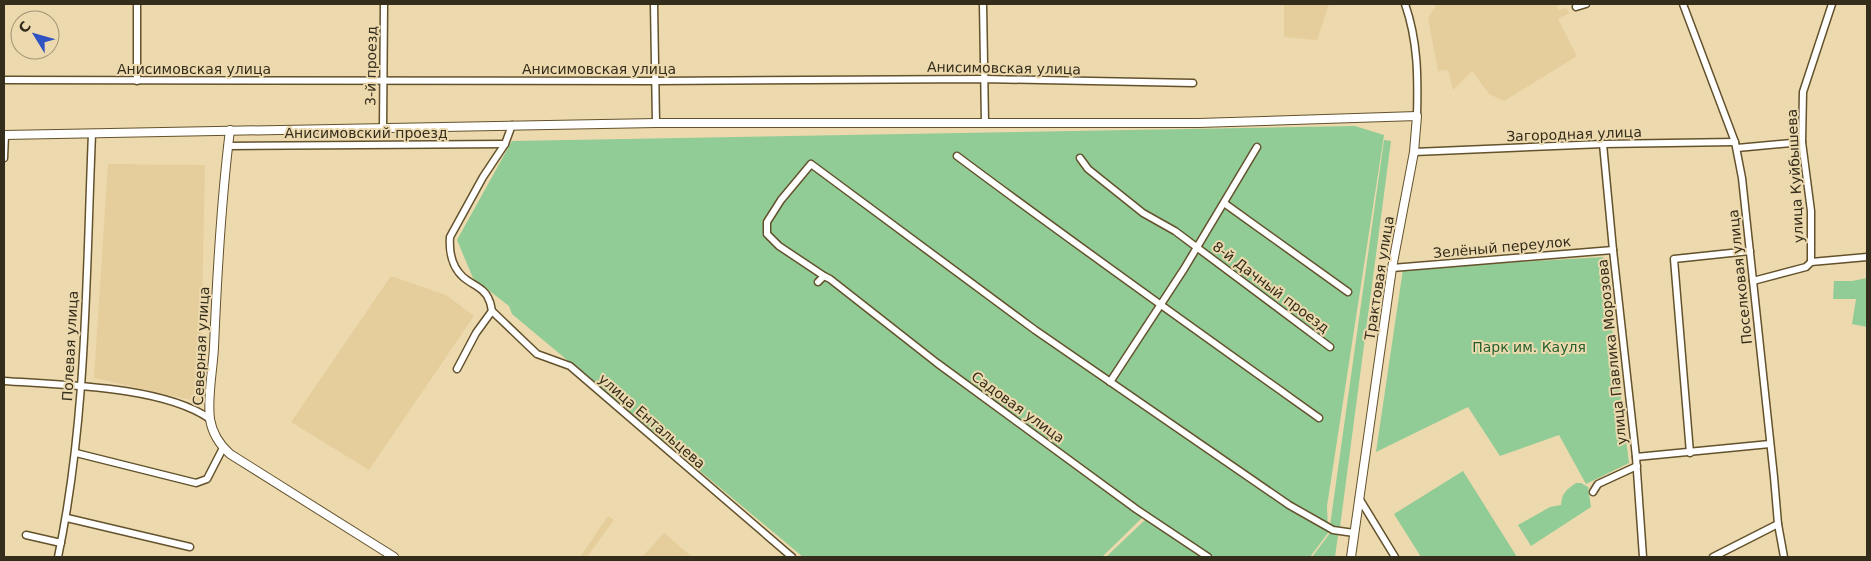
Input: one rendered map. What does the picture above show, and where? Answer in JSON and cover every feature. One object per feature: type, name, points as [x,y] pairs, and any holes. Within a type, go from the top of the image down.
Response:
[{"type":"street","points":[[137,4],[137,81]]},
{"type":"street","name":"3-й проезд","points":[[383,128],[384,4]]},
{"type":"street","points":[[654,4],[656,123]]},
{"type":"street","points":[[983,4],[985,123]]},
{"type":"street","name":"Трактовая улица","points":[[1351,557],[1392,268],[1414,152],[1418,59],[1411,22],[1405,4]]},
{"type":"street","points":[[1576,8],[1586,4]]},
{"type":"street","name":"Поселковая улица","points":[[1683,4],[1736,145],[1742,178],[1778,524],[1784,557]]},
{"type":"street","name":"улица Куйбышева","points":[[1811,262],[1811,212],[1802,142],[1803,92],[1832,4]]},
{"type":"street","name":"Анисимовская улица","points":[[4,80],[654,81],[984,79],[1193,83]]},
{"type":"street","points":[[4,158],[4,135],[656,123],[1198,123],[1417,116]]},
{"type":"street","points":[[457,369],[476,333],[492,311],[489,298],[481,288],[462,277],[455,268],[449,247],[450,237],[483,177],[505,144],[512,125]]},
{"type":"street","name":"Северная улица","points":[[230,130],[219,242],[210,419],[214,433],[223,448],[230,454],[394,557]]},
{"type":"street","name":"Полевая улица","points":[[58,557],[67,518],[76,453],[81,387],[92,134]]},
{"type":"street","name":"Загородная улица","points":[[1414,152],[1603,144],[1736,145],[1802,142]]},
{"type":"street","name":"Анисимовский проезд","points":[[228,146],[505,144]]},
{"type":"street","name":"улица Павлика Морозова","points":[[1603,144],[1637,466],[1643,557]]},
{"type":"street","points":[[1257,147],[1162,305],[1110,382],[1289,505],[1333,530],[1354,533]]},
{"type":"street","points":[[956,156],[1089,255],[1162,305],[1318,418]]},
{"type":"street","name":"8-й Дачный проезд","points":[[1080,158],[1088,170],[1143,212],[1175,231],[1330,347]]},
{"type":"street","name":"Садовая улица","points":[[1110,382],[1028,325],[811,164],[781,200],[766,222],[767,234],[779,246],[830,279],[937,363],[1136,509],[1208,557]]},
{"type":"street","points":[[1224,203],[1348,292]]},
{"type":"street","name":"Зелёный переулок","points":[[1392,268],[1613,250]]},
{"type":"street","points":[[1690,453],[1674,259],[1750,251]]},
{"type":"street","points":[[1753,281],[1806,268],[1811,262],[1867,258]]},
{"type":"street","points":[[818,282],[824,276]]},
{"type":"street","name":"улица Ентальцева","points":[[492,311],[537,354],[570,366],[792,557]]},
{"type":"street","points":[[4,381],[130,392],[169,401],[198,411],[210,419]]},
{"type":"street","points":[[1636,457],[1770,444]]},
{"type":"street","points":[[76,453],[196,483],[207,479],[223,448]]},
{"type":"street","points":[[1593,492],[1598,484],[1637,466]]},
{"type":"street","points":[[1359,498],[1395,557]]},
{"type":"street","points":[[67,518],[190,547]]},
{"type":"street","points":[[1713,557],[1778,524]]},
{"type":"street","points":[[26,534],[62,543]]},
{"type":"shaded area","points":[[1284,4],[1329,4],[1317,40],[1284,37]]},
{"type":"shaded area","points":[[1437,4],[1556,4],[1559,10],[1566,8],[1569,13],[1558,19],[1577,56],[1504,101],[1489,94],[1472,71],[1453,90],[1448,70],[1438,71],[1428,18]]},
{"type":"shaded area","points":[[108,164],[205,165],[200,402],[94,378]]},
{"type":"shaded area","points":[[391,276],[446,295],[474,316],[369,470],[291,422]]},
{"type":"shaded area","points":[[608,516],[614,520],[587,557],[580,557]]},
{"type":"shaded area","points":[[664,533],[692,557],[642,557]]},
{"type":"green space","points":[[1355,126],[1384,135],[1327,506],[1328,533],[1310,557],[1206,557],[1146,514],[1102,557],[803,557],[512,314],[509,306],[473,278],[457,240],[512,141]]},
{"type":"green space","points":[[1384,140],[1391,141],[1340,527],[1330,526]]},
{"type":"green space","name":"Парк им. Кауля","points":[[1603,257],[1629,463],[1586,484],[1559,435],[1500,456],[1468,407],[1376,452],[1403,269]]},
{"type":"green space","points":[[1867,278],[1867,327],[1852,324],[1856,299],[1833,299],[1834,281],[1852,281]]},
{"type":"green space","points":[[1463,471],[1517,557],[1421,557],[1394,514]]},
{"type":"green space","points":[[1576,483],[1581,483],[1588,487],[1591,507],[1531,546],[1518,525],[1550,507],[1561,505],[1565,492]]},
{"type":"green space","points":[[1147,518],[1202,557],[1106,557]]},
{"type":"green space","points":[[1330,533],[1338,535],[1335,557],[1312,557]]}]
